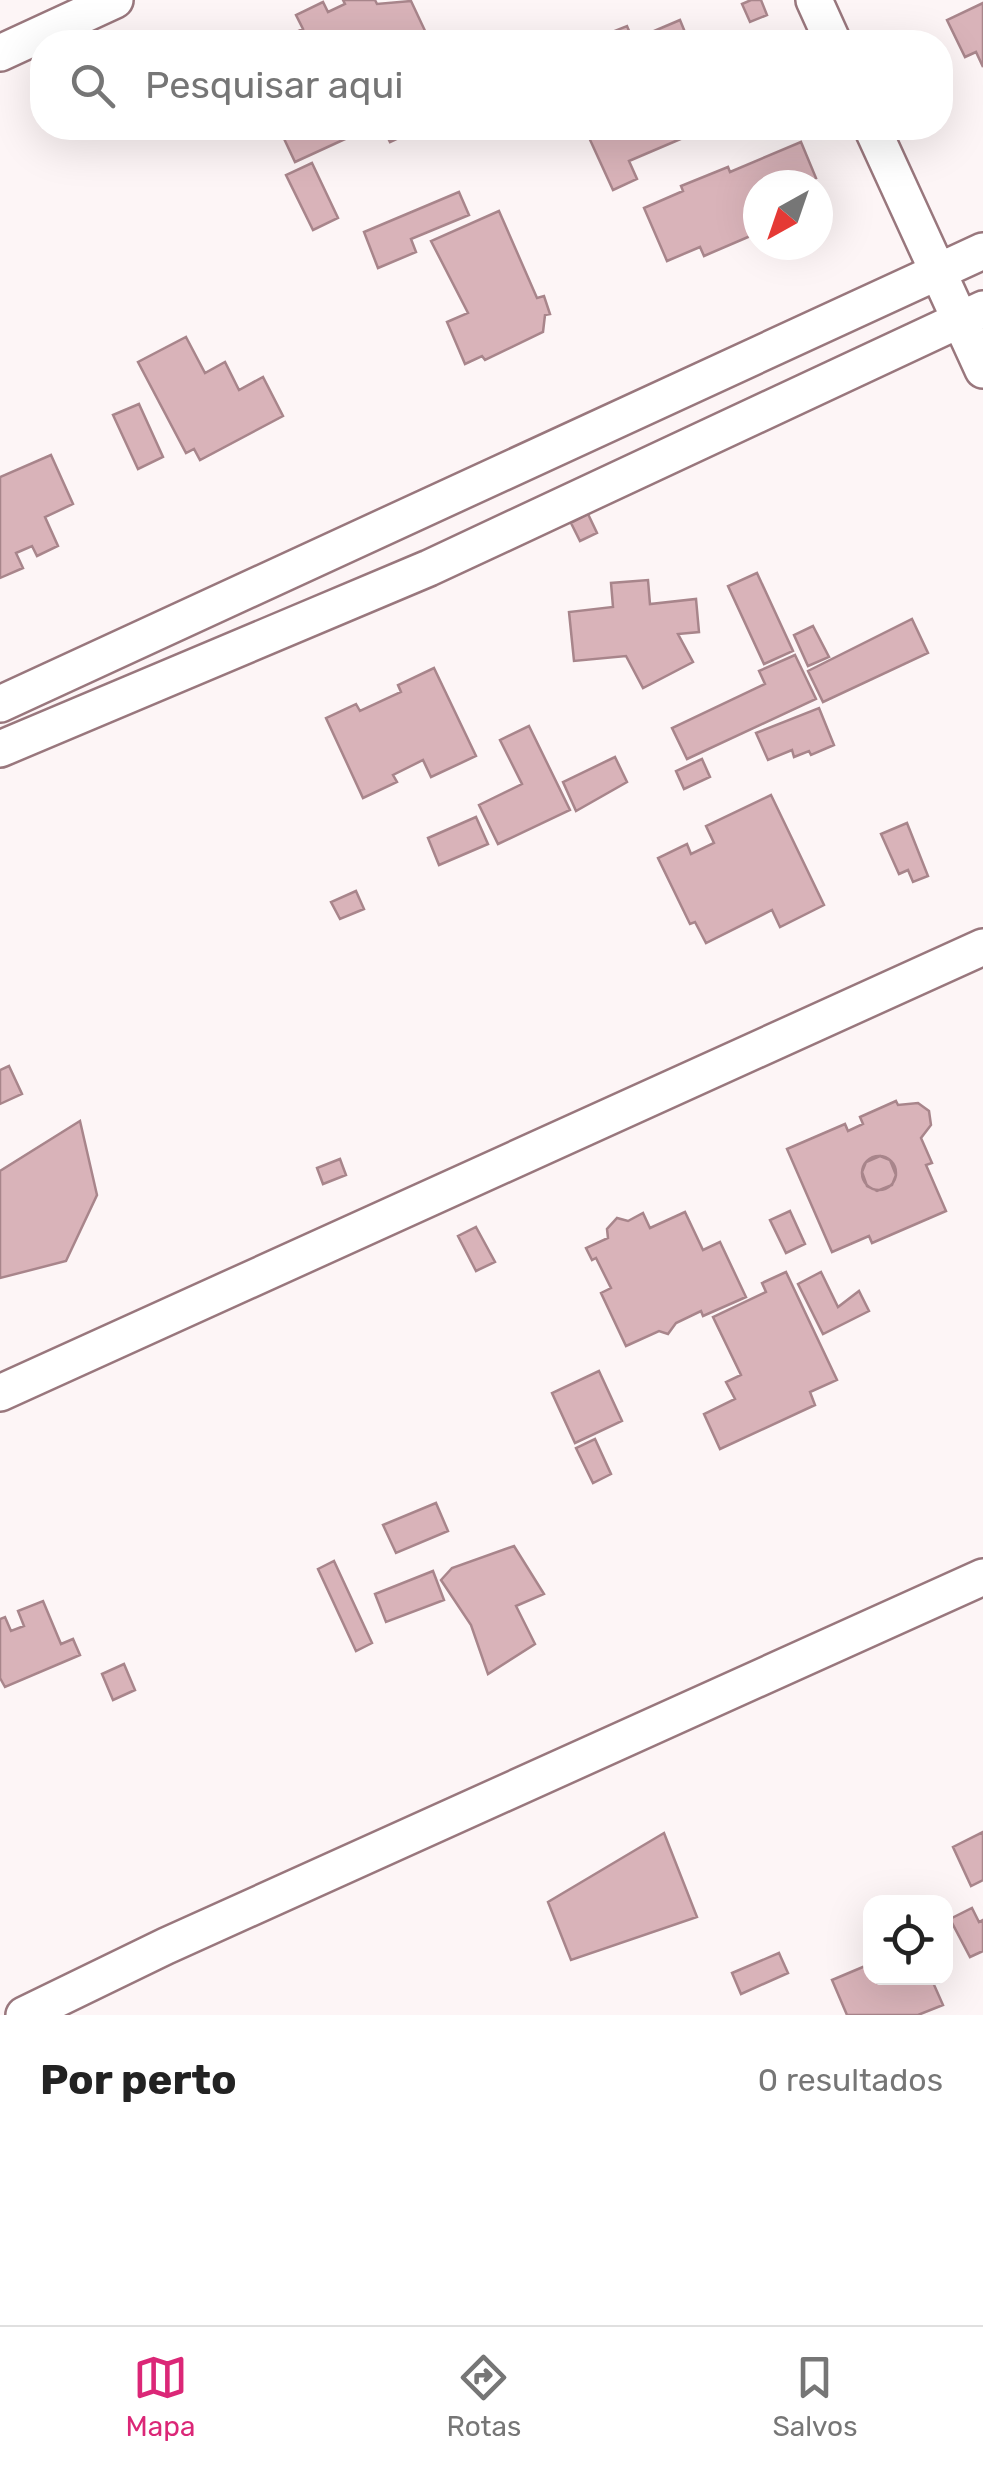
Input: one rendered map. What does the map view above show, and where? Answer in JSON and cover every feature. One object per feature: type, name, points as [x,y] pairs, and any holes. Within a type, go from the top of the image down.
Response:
[{"type":"street","points":[[49,30],[115,0]]},
{"type":"street","points":[[814,0],[828,30]]},
{"type":"street","points":[[0,52],[30,38]]},
{"type":"street","points":[[878,140],[938,272],[971,314],[983,370]]},
{"type":"street","points":[[0,704],[412,518],[983,252]]},
{"type":"street","points":[[0,749],[428,568],[971,314]]},
{"type":"street","points":[[412,518],[428,568]]},
{"type":"street","points":[[0,1393],[983,947]]},
{"type":"street","points":[[24,2015],[184,1938],[983,1577]]},
{"type":"building","points":[[343,0],[375,0],[377,4],[411,1],[425,30],[301,30],[296,15],[323,2],[328,12],[345,4]]},
{"type":"building","points":[[761,0],[767,15],[750,22],[742,4]]},
{"type":"building","points":[[983,3],[983,67],[976,52],[965,57],[947,20]]},
{"type":"building","points":[[680,20],[684,30],[656,30]]},
{"type":"building","points":[[285,140],[343,140],[295,162]]},
{"type":"building","points":[[590,140],[678,140],[629,161],[637,179],[613,190]]},
{"type":"building","points":[[801,142],[813,170],[743,170],[743,239],[704,256],[700,247],[667,261],[644,208],[683,191],[681,186],[728,167],[730,172]]},
{"type":"building","points":[[312,163],[338,218],[313,230],[286,175]]},
{"type":"building","points":[[459,192],[469,215],[411,239],[416,252],[378,268],[364,232]]},
{"type":"building","points":[[499,211],[537,298],[544,296],[550,314],[545,315],[543,332],[485,360],[482,356],[465,364],[447,322],[468,313],[431,241]]},
{"type":"building","points":[[186,337],[205,373],[225,362],[239,390],[263,377],[283,416],[200,460],[194,449],[186,453],[138,362]]},
{"type":"building","points":[[139,404],[163,457],[138,469],[113,415]]},
{"type":"building","points":[[51,455],[73,504],[45,517],[58,546],[37,556],[32,546],[16,553],[23,568],[0,578],[0,477]]},
{"type":"building","points":[[588,514],[597,533],[580,541],[571,523]]},
{"type":"building","points":[[757,573],[793,651],[764,664],[728,586]]},
{"type":"building","points":[[648,580],[650,604],[696,599],[699,632],[678,634],[693,662],[643,688],[626,656],[574,661],[569,612],[613,607],[611,583]]},
{"type":"building","points":[[912,619],[928,653],[823,702],[808,671]]},
{"type":"building","points":[[813,626],[829,657],[808,666],[794,635]]},
{"type":"building","points":[[795,655],[816,699],[687,759],[672,728],[765,684],[759,671]]},
{"type":"building","points":[[434,668],[476,756],[431,777],[423,760],[393,775],[397,782],[363,798],[326,718],[356,704],[360,711],[401,692],[398,685]]},
{"type":"building","points":[[819,708],[834,745],[811,755],[809,751],[794,757],[792,750],[768,760],[756,733]]},
{"type":"building","points":[[529,726],[570,810],[498,844],[479,805],[522,784],[500,740]]},
{"type":"building","points":[[615,757],[627,782],[576,811],[563,782]]},
{"type":"building","points":[[702,759],[710,777],[684,789],[676,771]]},
{"type":"building","points":[[771,795],[824,905],[780,927],[772,910],[706,943],[695,922],[690,924],[658,858],[687,844],[691,854],[714,843],[706,826]]},
{"type":"building","points":[[476,817],[488,844],[439,865],[428,838]]},
{"type":"building","points":[[907,823],[928,876],[913,882],[908,870],[899,874],[881,834]]},
{"type":"building","points":[[356,891],[364,909],[340,919],[331,902]]},
{"type":"building","points":[[9,1066],[22,1094],[0,1104],[0,1070]]},
{"type":"building","points":[[896,1101],[898,1105],[918,1103],[929,1111],[931,1125],[921,1138],[932,1163],[926,1165],[946,1211],[872,1243],[869,1236],[832,1252],[787,1149],[845,1124],[848,1131],[863,1124],[860,1117]],"holes":[[[880,1156],[890,1160],[896,1175],[892,1185],[877,1191],[867,1186],[862,1172],[866,1162]]]},
{"type":"building","points":[[80,1121],[97,1195],[66,1261],[0,1278],[0,1171]]},
{"type":"building","points":[[879,1156],[891,1161],[896,1173],[891,1185],[879,1190],[867,1185],[862,1173],[867,1161]]},
{"type":"building","points":[[340,1159],[346,1175],[323,1184],[317,1168]]},
{"type":"building","points":[[790,1211],[805,1244],[786,1253],[770,1220]]},
{"type":"building","points":[[685,1212],[703,1250],[720,1242],[746,1297],[703,1316],[701,1311],[676,1323],[668,1334],[659,1331],[626,1346],[601,1293],[611,1288],[596,1258],[592,1260],[586,1248],[608,1238],[607,1229],[617,1218],[628,1221],[643,1213],[650,1228]]},
{"type":"building","points":[[476,1227],[495,1262],[476,1271],[458,1236]]},
{"type":"building","points":[[786,1272],[837,1380],[810,1392],[815,1405],[720,1449],[704,1414],[735,1399],[726,1382],[741,1375],[713,1317],[766,1292],[762,1283]]},
{"type":"building","points":[[821,1272],[838,1307],[859,1291],[869,1311],[823,1334],[798,1284]]},
{"type":"building","points":[[599,1371],[622,1421],[575,1443],[552,1393]]},
{"type":"building","points":[[595,1439],[611,1474],[593,1483],[576,1448]]},
{"type":"building","points":[[436,1503],[448,1531],[396,1553],[383,1525]]},
{"type":"building","points":[[514,1546],[544,1594],[516,1606],[535,1644],[488,1674],[471,1625],[441,1580],[452,1568]]},
{"type":"building","points":[[334,1561],[372,1643],[356,1651],[318,1569]]},
{"type":"building","points":[[433,1571],[444,1600],[386,1622],[375,1594]]},
{"type":"building","points":[[43,1601],[61,1644],[73,1639],[80,1655],[5,1687],[0,1678],[0,1619],[5,1617],[11,1631],[24,1626],[18,1611]]},
{"type":"building","points":[[124,1664],[135,1690],[113,1700],[102,1674]]},
{"type":"building","points":[[983,1832],[983,1880],[971,1886],[953,1847]]},
{"type":"building","points":[[664,1833],[697,1917],[571,1960],[548,1902]]},
{"type":"building","points":[[972,1908],[979,1922],[983,1920],[983,1951],[970,1957],[953,1918]]},
{"type":"building","points":[[779,1953],[788,1973],[741,1994],[732,1973]]},
{"type":"building","points":[[863,1967],[863,1985],[934,1985],[943,2005],[918,2015],[847,2015],[832,1980]]}]
